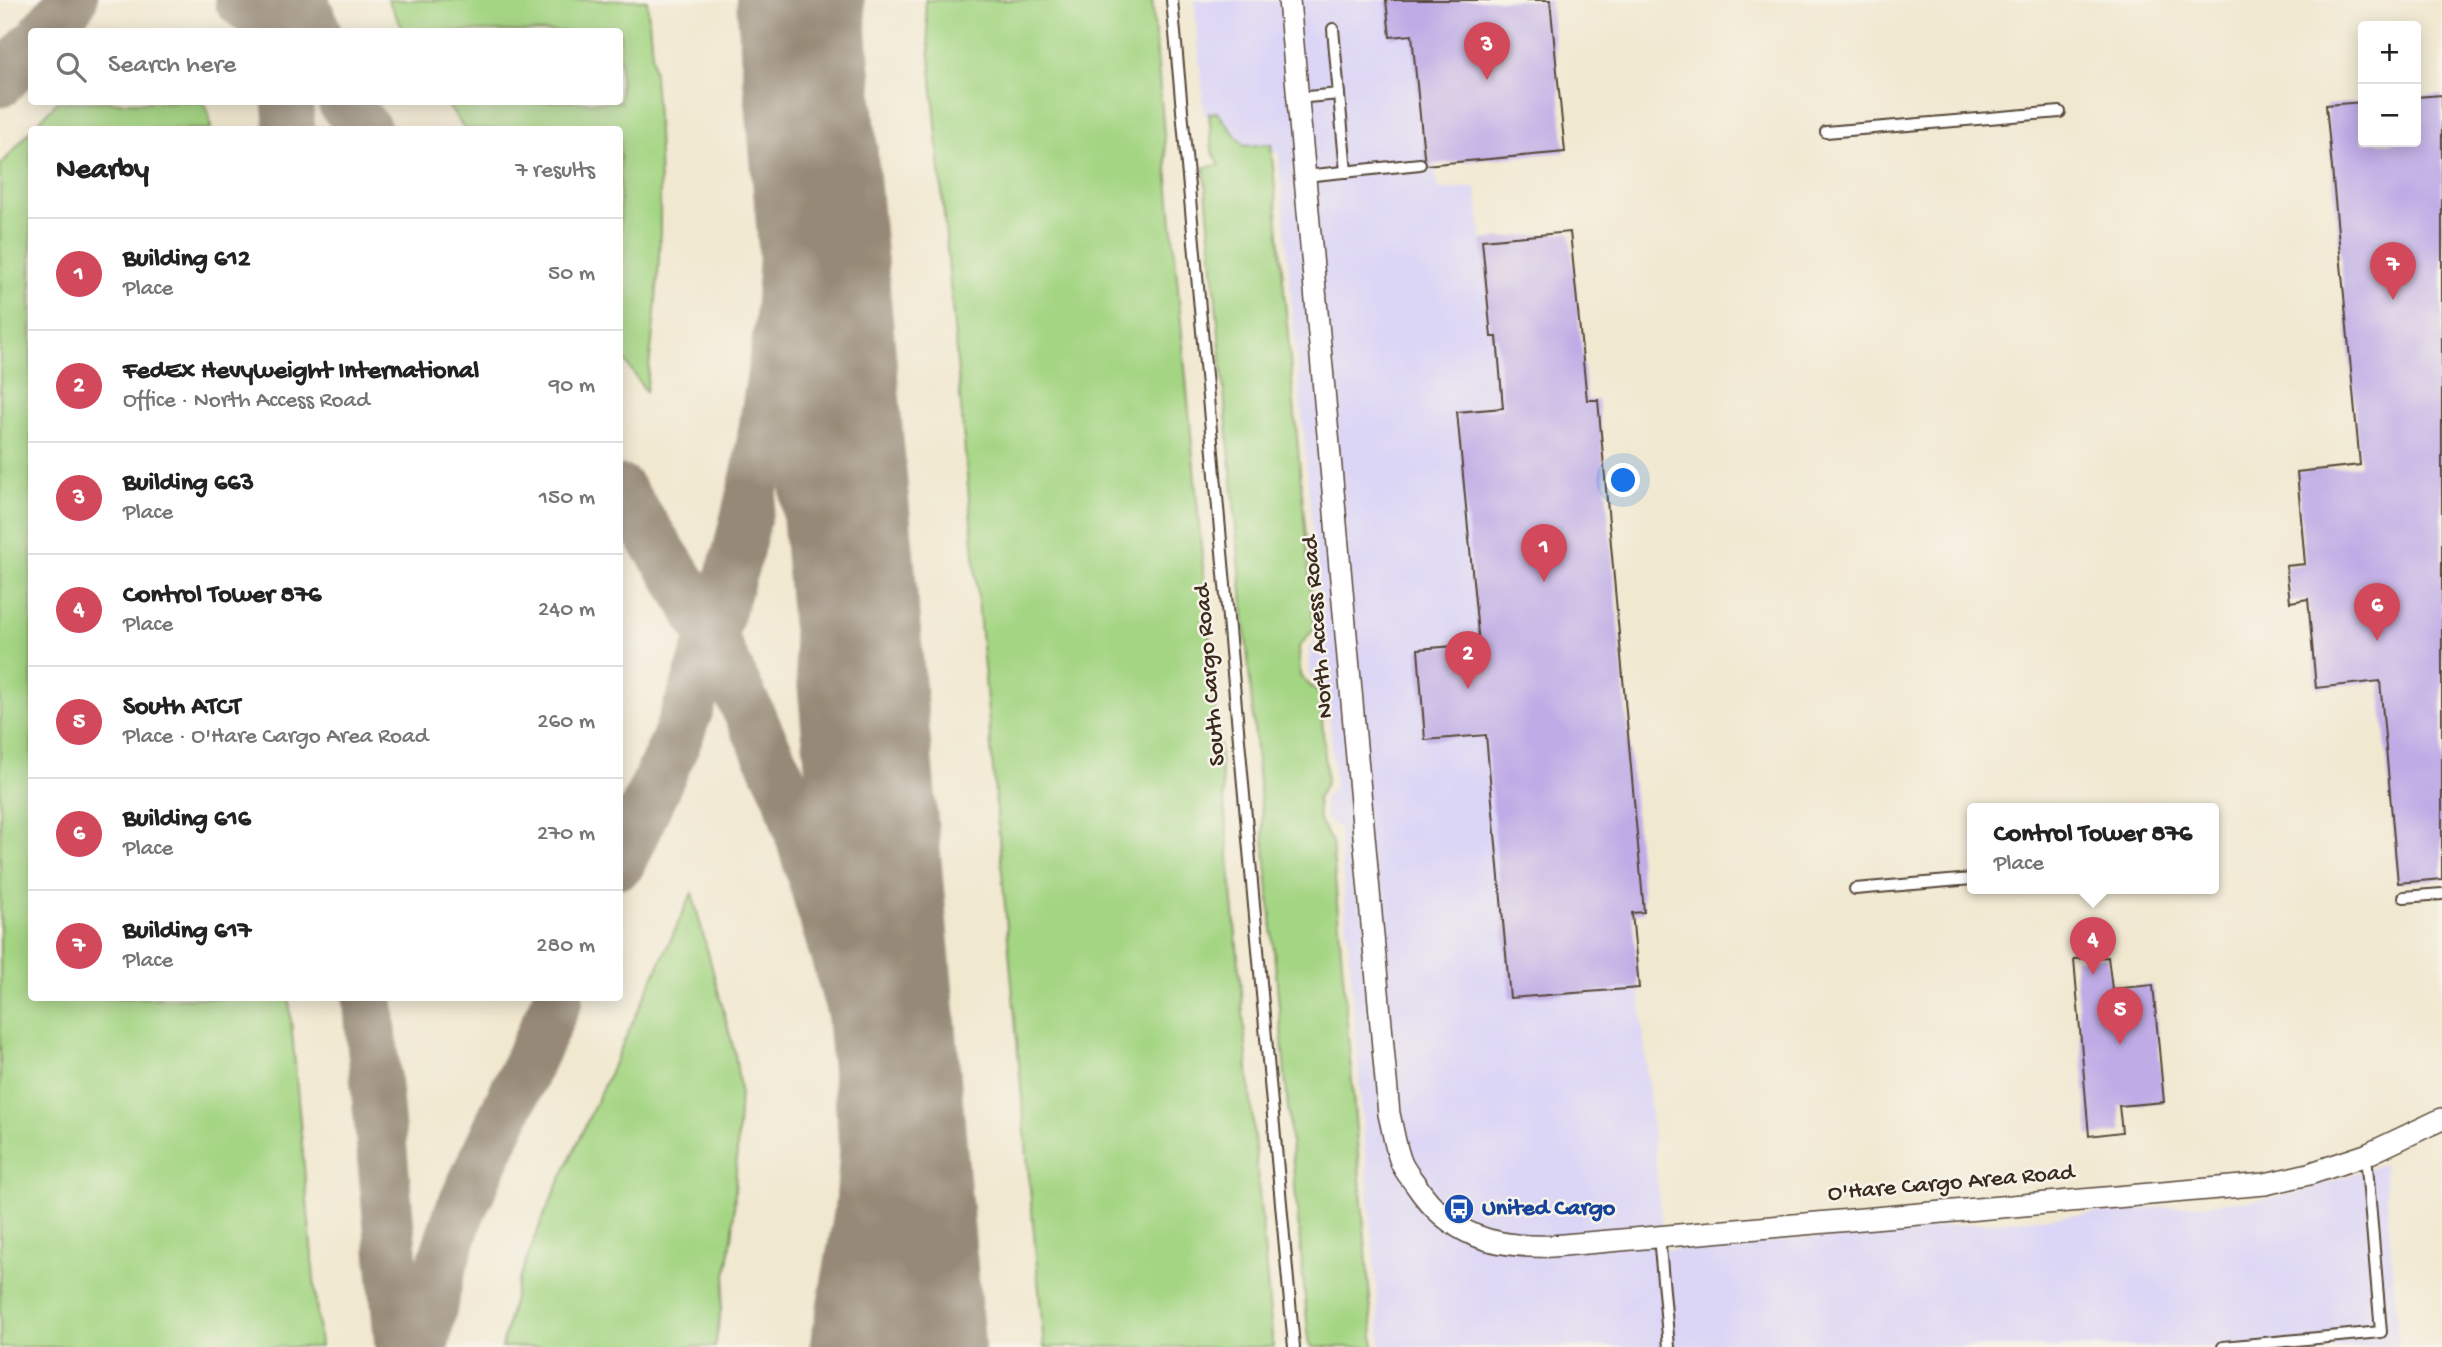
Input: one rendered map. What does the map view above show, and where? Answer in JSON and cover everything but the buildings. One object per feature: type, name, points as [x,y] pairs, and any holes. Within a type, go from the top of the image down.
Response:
[{"type":"street","name":"North Access Road","points":[[1289,0],[1389,1114],[1401,1163],[1425,1199],[1456,1226]]},
{"type":"street","name":"O'Hare Cargo Area Road","points":[[1456,1226],[1481,1238],[1516,1247],[2265,1184],[2309,1174],[2366,1155],[2442,1119]]},
{"type":"lane","name":"South Cargo Road","points":[[1172,0],[1294,1347]]},
{"type":"lane","points":[[1333,29],[1346,172]]},
{"type":"lane","points":[[1297,98],[1339,94]]},
{"type":"lane","points":[[1826,132],[2060,112]]},
{"type":"lane","points":[[1305,176],[1420,164]]},
{"type":"lane","points":[[1855,889],[1967,879]]},
{"type":"lane","points":[[2404,897],[2442,894]]},
{"type":"lane","points":[[2223,1347],[2381,1332],[2366,1155]]},
{"type":"lane","points":[[1659,1236],[1669,1347]]},
{"type":"shaded area","points":[[1194,0],[1550,0],[1565,152],[1435,164],[1438,190],[1476,187],[1482,240],[1570,232],[1587,400],[1598,400],[1644,912],[1632,914],[1664,1250],[2264,1199],[2298,1192],[2384,1164],[2399,1347],[1381,1347],[1339,829],[1325,817],[1324,798],[1335,786],[1327,688],[1310,675],[1309,649],[1322,638],[1278,152],[1239,154],[1204,113]]},
{"type":"green space","points":[[388,0],[647,0],[658,138],[660,242],[646,392],[623,358],[623,126],[463,126],[447,105],[623,105],[623,28],[402,28]]},
{"type":"green space","points":[[925,0],[1152,0],[1273,1347],[1044,1347]]},
{"type":"green space","points":[[54,105],[205,105],[211,126],[35,126]]},
{"type":"green space","points":[[1217,112],[1244,146],[1271,144],[1314,629],[1299,647],[1300,676],[1320,695],[1327,782],[1317,799],[1319,821],[1332,842],[1374,1347],[1310,1347],[1308,1332],[1204,167],[1220,165],[1212,151],[1209,113]]},
{"type":"green space","points":[[28,133],[28,1001],[289,1001],[320,1347],[0,1347],[0,166]]},
{"type":"green space","points":[[692,893],[735,1054],[740,1090],[733,1231],[715,1347],[502,1347],[517,1285],[542,1220]]},
{"type":"taxiway","points":[[48,28],[72,0]]},
{"type":"taxiway","points":[[240,0],[272,28]]},
{"type":"taxiway","points":[[303,0],[314,28]]},
{"type":"taxiway","points":[[623,856],[675,743],[695,691],[737,555],[758,467],[780,324],[792,138],[789,0]]},
{"type":"taxiway","points":[[0,82],[28,51]]},
{"type":"taxiway","points":[[287,105],[290,126]]},
{"type":"taxiway","points":[[345,105],[363,126]]},
{"type":"taxiway","points":[[623,495],[683,585],[713,639],[788,794],[867,1062],[897,1202],[917,1347]]},
{"type":"taxiway","points":[[868,742],[869,1011]]},
{"type":"taxiway","points":[[368,1001],[400,1347]]},
{"type":"taxiway","points":[[423,1347],[439,1274],[458,1216],[557,1001]]},
{"type":"taxiway","points":[[835,1347],[861,1203],[866,1135]]},
{"type":"runway","points":[[800,0],[921,1347]]},
{"type":"place","name":"Building 663","points":[[1487,80]]},
{"type":"place","name":"Building 617","points":[[2393,300]]},
{"type":"place","name":"Building 612","points":[[1544,582]]},
{"type":"place","name":"Building 616","points":[[2377,641]]},
{"type":"place","name":"FedEx Hevyweight International","points":[[1468,689]]},
{"type":"place","name":"Control Tower 876","points":[[2093,975]]},
{"type":"place","name":"South ATCT","points":[[2120,1045]]},
{"type":"place","name":"United Cargo","points":[[1459,1209]]}]
